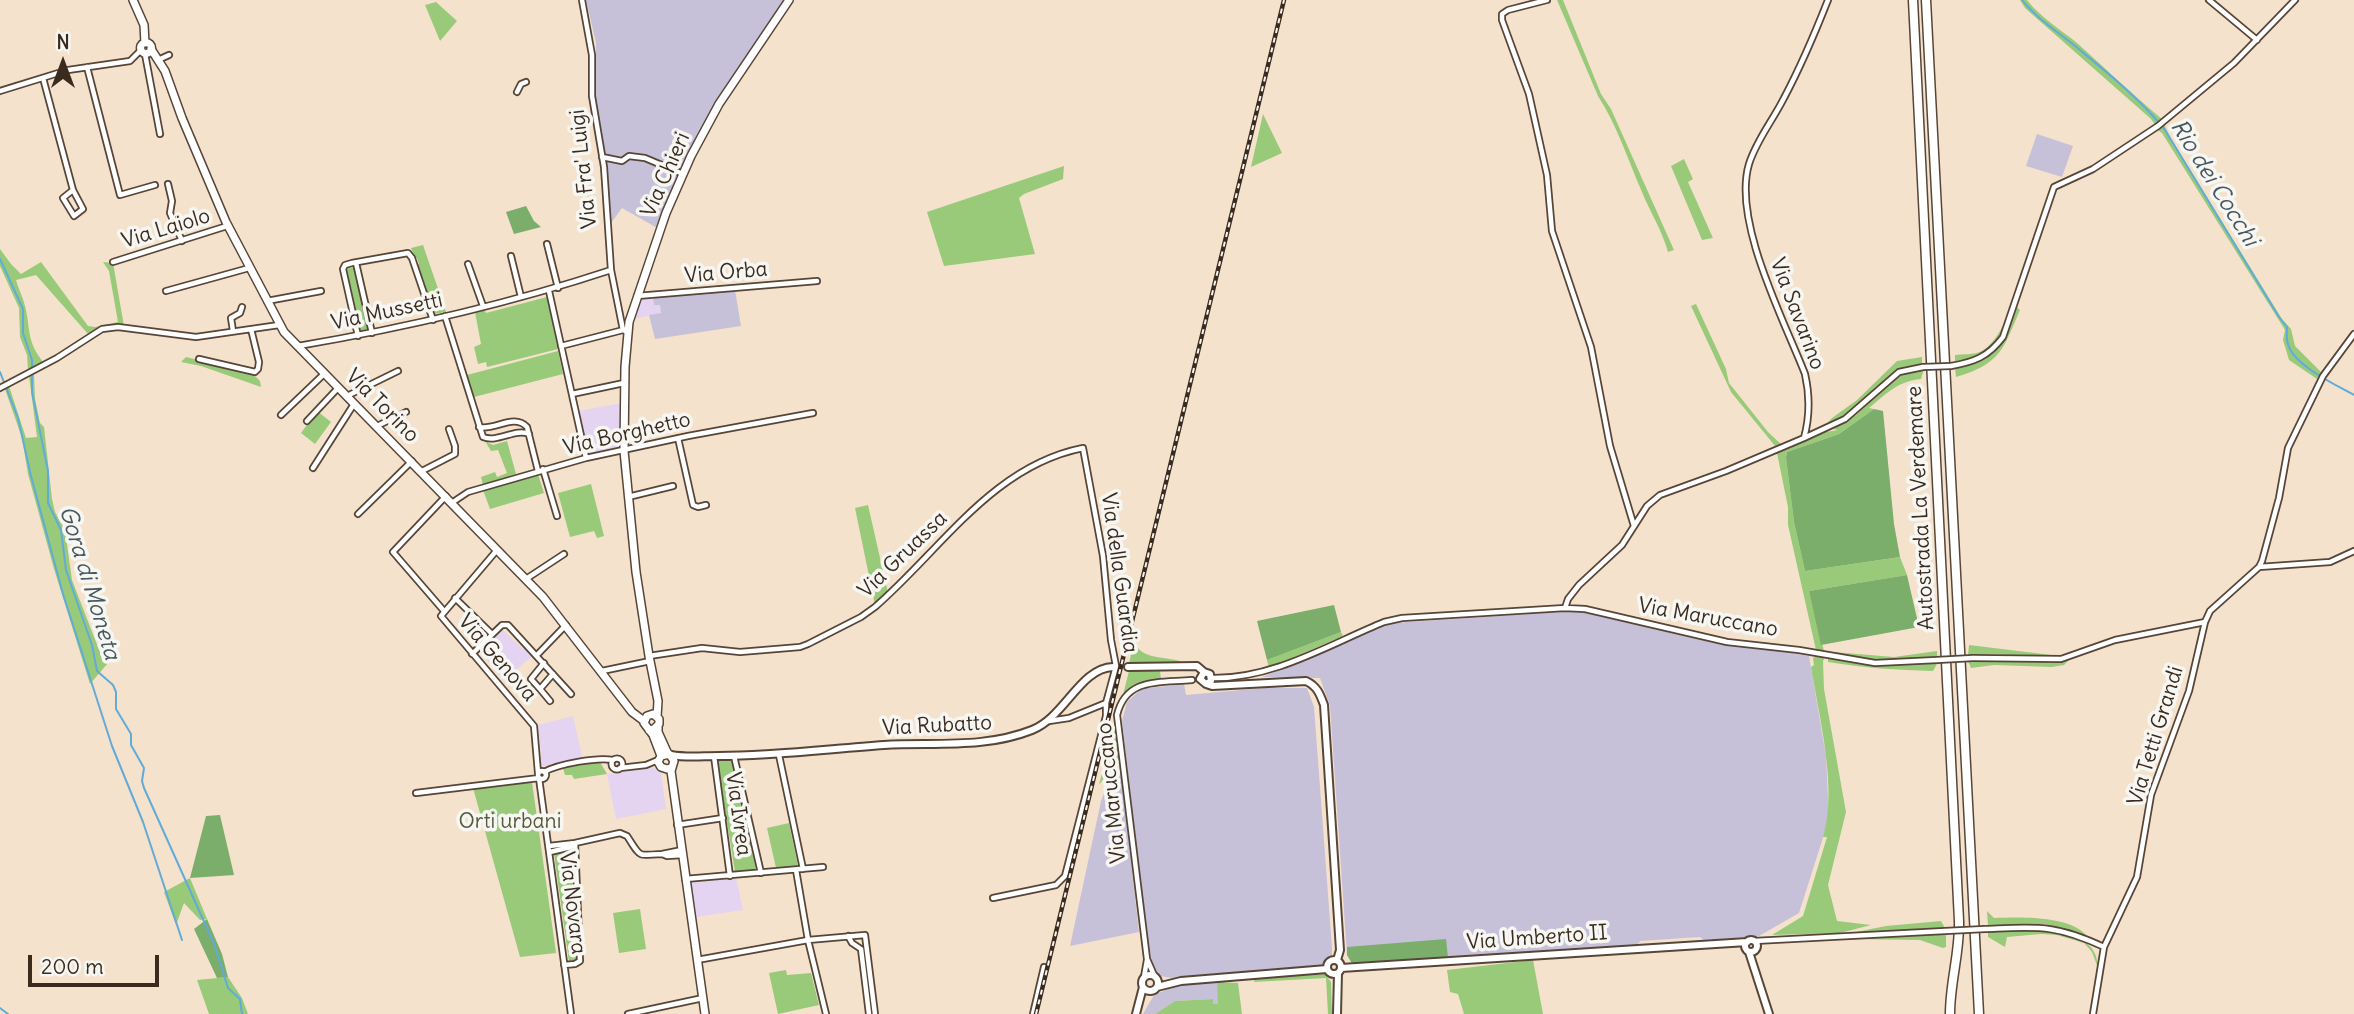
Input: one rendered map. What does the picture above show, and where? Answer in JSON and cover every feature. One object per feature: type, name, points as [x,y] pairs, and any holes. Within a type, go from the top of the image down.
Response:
[{"type":"highway","name":"Autostrada La Verdemare","points":[[1913,0],[1959,921],[1959,944],[1952,978],[1950,1014]]},
{"type":"highway","name":"Autostrada La Verdemare","points":[[1926,0],[1979,1014]]},
{"type":"main road","points":[[132,0],[144,25],[146,50],[158,59]]},
{"type":"main road","name":"Via Chieri","points":[[666,761],[658,726],[650,717],[659,701],[649,658],[628,497],[624,451],[625,331],[666,213],[683,174],[719,104],[789,0]]},
{"type":"main road","name":"Via Torino","points":[[158,59],[228,225],[279,325],[526,579],[566,625],[627,704],[650,717]]},
{"type":"main road","points":[[650,717],[645,727],[666,761],[678,825],[705,1014]]},
{"type":"main road","points":[[649,730],[658,726]]},
{"type":"street","name":"Via Fra' Luigi","points":[[582,0],[593,55],[592,96],[602,157],[611,270],[625,331]]},
{"type":"street","points":[[1546,0],[1507,10],[1502,14],[1502,20],[1530,94],[1547,175],[1552,231],[1591,347],[1610,446],[1634,527]]},
{"type":"street","name":"Via Savarino","points":[[1804,438],[1808,419],[1805,374],[1758,256],[1748,213],[1746,183],[1752,155],[1798,70],[1828,0]]},
{"type":"street","points":[[2209,0],[2258,41]]},
{"type":"street","points":[[1564,608],[1579,585],[1622,545],[1647,506],[1667,491],[1726,471],[1845,419],[1899,372],[1968,363],[1986,356],[2003,337],[2054,187],[2093,169],[2160,125],[2211,85],[2258,41],[2295,0]]},
{"type":"street","points":[[0,91],[87,66],[130,61],[146,50],[160,134]]},
{"type":"street","points":[[158,59],[169,55]]},
{"type":"street","points":[[87,66],[120,195],[155,186]]},
{"type":"street","points":[[43,78],[72,190],[83,209],[74,216],[62,198],[72,190]]},
{"type":"street","points":[[517,92],[521,84],[526,82]]},
{"type":"street","points":[[602,157],[622,161],[629,156],[645,159],[683,174]]},
{"type":"street","points":[[168,184],[172,201],[170,214],[182,241]]},
{"type":"street","name":"Via Laiolo","points":[[113,261],[228,225]]},
{"type":"street","points":[[547,244],[558,288]]},
{"type":"street","points":[[358,336],[343,268],[345,265],[408,253],[433,320]]},
{"type":"street","points":[[511,256],[521,298]]},
{"type":"street","points":[[356,263],[372,333]]},
{"type":"street","points":[[468,264],[483,306]]},
{"type":"street","points":[[166,291],[249,268]]},
{"type":"street","name":"Via Mussetti","points":[[297,346],[433,320],[549,291],[611,270]]},
{"type":"street","name":"Via Orba","points":[[637,296],[817,281]]},
{"type":"street","points":[[267,301],[321,291]]},
{"type":"street","points":[[549,291],[586,458]]},
{"type":"street","points":[[233,331],[231,318],[240,313],[242,307]]},
{"type":"street","points":[[445,316],[483,437],[488,439],[526,433]]},
{"type":"street","points":[[1,388],[57,358],[102,328],[118,327],[196,337],[279,325]]},
{"type":"street","points":[[200,359],[255,372],[259,362],[251,329]]},
{"type":"street","points":[[561,346],[625,331]]},
{"type":"street","name":"Via Tetti Grandi","points":[[2093,1014],[2104,947],[2137,877],[2151,795],[2189,691],[2205,622],[2210,611],[2259,567],[2279,498],[2288,448],[2322,378],[2354,334]]},
{"type":"street","points":[[347,396],[398,371]]},
{"type":"street","points":[[281,415],[325,373]]},
{"type":"street","points":[[572,394],[624,383]]},
{"type":"street","points":[[307,421],[339,387]]},
{"type":"street","points":[[313,468],[355,404]]},
{"type":"street","points":[[377,426],[406,412]]},
{"type":"street","name":"Via Borghetto","points":[[453,502],[468,492],[586,458],[813,413]]},
{"type":"street","points":[[478,426],[487,428],[516,421],[524,425],[557,516]]},
{"type":"street","points":[[487,428],[488,439]]},
{"type":"street","points":[[422,471],[455,454],[449,429]]},
{"type":"street","points":[[678,438],[693,505],[706,505]]},
{"type":"street","name":"Via Gruassa","points":[[602,671],[649,658],[702,648],[740,652],[808,644],[875,607],[958,523],[1021,471],[1083,448]]},
{"type":"street","name":"Via della Guardia","points":[[993,898],[1056,885],[1065,876],[1116,666],[1102,556],[1083,448]]},
{"type":"street","points":[[358,514],[412,461]]},
{"type":"street","points":[[628,497],[673,486]]},
{"type":"street","name":"Via Genova","points":[[446,495],[393,552],[444,611],[441,616],[443,620],[534,726],[540,774]]},
{"type":"street","points":[[444,611],[498,549]]},
{"type":"street","points":[[2259,567],[2330,562],[2354,551]]},
{"type":"street","points":[[526,579],[564,554]]},
{"type":"street","points":[[456,598],[492,634]]},
{"type":"street","name":"Via Maruccano","points":[[1209,681],[1271,670],[1384,622],[1402,618],[1564,608],[1585,609],[1727,642],[1799,650],[1875,663],[1973,658],[2061,659],[2115,640],[2205,622]]},
{"type":"street","points":[[472,654],[502,625],[508,625],[570,694]]},
{"type":"street","points":[[537,655],[566,625]]},
{"type":"street","points":[[544,663],[531,679],[550,701]]},
{"type":"street","points":[[1128,667],[1197,666],[1204,672],[1199,679],[1209,681],[1212,686],[1306,681],[1317,688],[1324,705],[1340,950],[1335,971],[1336,1014]]},
{"type":"street","name":"Via Rubatto","points":[[666,761],[884,746],[992,742],[1031,730],[1049,721],[1092,673],[1113,667]]},
{"type":"street","points":[[540,689],[553,674]]},
{"type":"street","name":"Via Maruccano","points":[[1144,977],[1147,959],[1117,715],[1123,698],[1138,685],[1192,680]]},
{"type":"street","points":[[1049,721],[1069,718],[1106,703]]},
{"type":"street","points":[[779,755],[803,869]]},
{"type":"street","name":"Via Ivrea","points":[[714,756],[730,876]]},
{"type":"street","points":[[734,756],[761,873]]},
{"type":"street","points":[[416,793],[540,774],[554,767],[596,760],[612,762],[620,759],[621,766]]},
{"type":"street","points":[[612,762],[615,769],[666,761]]},
{"type":"street","name":"Via Novara","points":[[540,774],[571,1014]]},
{"type":"street","points":[[678,825],[723,818]]},
{"type":"street","points":[[549,849],[571,847],[575,843],[620,834],[627,836],[639,854],[682,852]]},
{"type":"street","points":[[564,965],[579,961],[575,843]]},
{"type":"street","points":[[685,879],[823,867]]},
{"type":"street","points":[[796,870],[808,940],[827,1014]]},
{"type":"street","name":"Via Umberto II","points":[[1154,989],[1181,981],[1736,943],[1753,947],[1986,929],[2055,928],[2104,947]]},
{"type":"street","points":[[697,960],[808,940],[865,935],[875,1014]]},
{"type":"street","points":[[848,936],[852,943],[861,949],[869,1014]]},
{"type":"street","points":[[1753,947],[1769,1014]]},
{"type":"street","name":"Via Maruccano","points":[[1147,959],[1156,977]]},
{"type":"street","points":[[1335,971],[1330,961],[1336,960]]},
{"type":"street","points":[[1032,1014],[1044,967]]},
{"type":"street","points":[[1137,1014],[1144,977]]},
{"type":"street","name":"Via Umberto II","points":[[1144,977],[1181,981]]},
{"type":"street","points":[[1137,1014],[1154,989],[1156,977]]},
{"type":"street","points":[[1143,987],[1154,989]]},
{"type":"street","points":[[628,1014],[702,998]]},
{"type":"shaded area","points":[[586,0],[786,0],[711,114],[659,229],[622,208],[609,226],[605,155],[595,98],[596,43]]},
{"type":"shaded area","points":[[2037,134],[2073,146],[2062,177],[2026,166]]},
{"type":"shaded area","points":[[735,290],[741,326],[655,339],[649,315],[661,313],[660,305],[654,305],[653,297]]},
{"type":"shaded area","points":[[653,297],[654,305],[660,304],[661,313],[634,319],[639,300]]},
{"type":"shaded area","points":[[622,403],[621,448],[586,456],[579,411]]},
{"type":"shaded area","points":[[1577,611],[1724,645],[1809,656],[1826,756],[1829,819],[1799,913],[1759,936],[1640,941],[1637,945],[1353,965],[1347,955],[1330,706],[1320,678],[1262,677],[1392,623]]},
{"type":"shaded area","points":[[503,630],[523,649],[528,647],[533,655],[504,681],[480,652]]},
{"type":"shaded area","points":[[1184,684],[1186,695],[1264,688],[1307,688],[1314,707],[1332,948],[1332,955],[1325,959],[1323,966],[1172,978],[1160,976],[1153,970],[1122,721],[1127,702],[1141,689]]},
{"type":"shaded area","points":[[573,716],[583,761],[542,766],[538,725]]},
{"type":"shaded area","points":[[660,767],[666,809],[616,819],[607,774]]},
{"type":"shaded area","points":[[1121,775],[1139,932],[1070,946],[1101,801],[1107,786]]},
{"type":"shaded area","points":[[736,878],[743,910],[695,917],[690,882]]},
{"type":"shaded area","points":[[1217,982],[1219,1004],[1213,1004],[1213,999],[1175,1001],[1155,1014],[1143,1014],[1154,995],[1186,983]]},
{"type":"green space","points":[[1557,0],[1563,0],[1601,94],[1611,109],[1674,250],[1668,252],[1617,131],[1598,96]]},
{"type":"green space","points":[[2020,0],[2027,0],[2044,18],[2077,43],[2163,120],[2156,126],[2025,8]]},
{"type":"green space","points":[[436,2],[457,21],[440,41],[425,5]]},
{"type":"green space","points":[[1263,114],[1282,153],[1251,167]]},
{"type":"green space","points":[[2164,124],[2282,319],[2291,329],[2295,346],[2321,372],[2317,379],[2289,360],[2283,340],[2285,330],[2162,133],[2156,129]]},
{"type":"green space","points":[[1684,159],[1693,179],[1688,182],[1713,238],[1702,240],[1671,166]]},
{"type":"green space","points":[[1064,166],[1063,179],[1019,198],[1035,254],[944,266],[927,212]]},
{"type":"green space","points":[[526,206],[534,221],[541,227],[514,234],[506,212]]},
{"type":"green space","points":[[423,245],[446,312],[434,314],[417,258],[411,248]]},
{"type":"green space","points":[[2033,246],[2002,336],[1982,354],[1955,363],[1955,355],[1982,351],[2000,332],[2013,303]]},
{"type":"green space","points":[[0,249],[21,274],[41,262],[88,326],[95,327],[118,322],[109,271],[103,262],[113,263],[124,326],[99,328],[88,334],[36,275],[16,280],[25,306],[32,342],[44,363],[28,369],[27,355],[20,337],[19,308],[0,266]]},
{"type":"green space","points":[[355,267],[370,329],[358,332],[345,269]]},
{"type":"green space","points":[[547,297],[558,349],[487,367],[486,362],[478,364],[474,347],[481,344],[475,312],[484,309],[486,313]]},
{"type":"green space","points":[[1696,304],[1726,369],[1729,383],[1768,432],[1782,445],[1775,446],[1731,392],[1691,306]]},
{"type":"green space","points":[[2017,307],[2020,310],[2009,335],[1992,360],[1983,367],[1956,377],[1955,368],[1989,356],[2003,341]]},
{"type":"green space","points":[[558,351],[563,374],[474,397],[467,375]]},
{"type":"green space","points":[[186,357],[252,373],[260,381],[261,387],[201,366],[181,362]]},
{"type":"green space","points":[[1922,357],[1922,365],[1898,370],[1850,414],[1823,428],[1897,361]]},
{"type":"green space","points":[[1924,369],[1921,379],[1906,382],[1893,389],[1869,408],[1874,409],[1839,434],[1787,452],[1794,522],[1805,571],[1900,557],[1907,575],[1809,591],[1824,651],[1816,650],[1788,525],[1788,507],[1777,453],[1820,433],[1838,430],[1833,429],[1856,415],[1894,379],[1907,371]]},
{"type":"green space","points":[[34,374],[35,399],[40,423],[44,427],[52,499],[55,512],[65,530],[72,580],[103,660],[108,663],[90,684],[54,569],[28,474],[22,438],[5,389],[9,386],[26,438],[37,437],[29,376]]},
{"type":"green space","points":[[1874,409],[1883,411],[1894,524],[1900,557],[1805,571],[1794,522],[1787,452],[1839,434]]},
{"type":"green space","points":[[317,411],[331,422],[315,444],[301,433]]},
{"type":"green space","points":[[485,441],[493,445],[507,441],[516,474],[483,485],[481,477],[495,472],[497,477],[507,473],[498,450],[491,451]]},
{"type":"green space","points":[[538,474],[544,493],[490,509],[483,490]]},
{"type":"green space","points":[[591,484],[604,536],[597,538],[594,531],[570,537],[558,493]]},
{"type":"green space","points":[[868,505],[888,593],[875,605],[855,508]]},
{"type":"green space","points":[[1907,575],[1919,627],[1821,645],[1809,591]]},
{"type":"green space","points":[[1334,605],[1341,632],[1267,660],[1257,621]]},
{"type":"green space","points":[[1341,632],[1343,636],[1269,668],[1267,660]]},
{"type":"green space","points":[[1134,640],[1137,647],[1148,655],[1184,663],[1129,664]]},
{"type":"green space","points":[[1969,645],[2051,655],[2051,658],[1968,655]]},
{"type":"green space","points":[[1937,651],[1937,657],[1874,660],[1833,654],[1894,657]]},
{"type":"green space","points":[[1819,655],[1825,657],[1824,689],[1846,812],[1828,885],[1837,921],[1871,925],[1840,933],[1772,935],[1803,916],[1827,837],[1823,837],[1829,798],[1826,753],[1811,667],[1814,665],[1813,658]]},
{"type":"green space","points":[[1828,657],[1880,665],[1938,662],[1933,671],[1906,670],[1828,662]]},
{"type":"green space","points":[[2004,659],[2044,662],[2070,659],[2064,665],[2052,667],[1994,665],[1971,668],[1968,661]]},
{"type":"green space","points":[[1129,671],[1160,671],[1161,679],[1140,683],[1123,695]]},
{"type":"green space","points":[[1115,721],[1120,762],[1099,785]]},
{"type":"green space","points":[[733,759],[756,870],[735,872],[717,760]]},
{"type":"green space","points":[[600,762],[607,774],[574,779],[572,775],[565,775],[563,768]]},
{"type":"green space","name":"Orti urbani","points":[[532,782],[556,953],[520,957],[473,788]]},
{"type":"green space","points":[[220,815],[234,875],[190,878],[206,816]]},
{"type":"green space","points":[[789,823],[798,866],[776,868],[767,828]]},
{"type":"green space","points":[[570,851],[578,961],[569,962],[554,854]]},
{"type":"green space","points":[[190,878],[207,919],[200,920],[184,903],[176,925],[164,892]]},
{"type":"green space","points":[[640,909],[646,949],[619,953],[613,913]]},
{"type":"green space","points":[[1987,911],[1994,918],[2044,919],[2069,924],[2087,936],[2045,924],[1988,926]]},
{"type":"green space","points":[[207,919],[222,954],[228,977],[217,978],[194,929]]},
{"type":"green space","points":[[1941,921],[1945,928],[1851,933],[1886,926]]},
{"type":"green space","points":[[2031,929],[2064,933],[2084,941],[2096,956],[2098,968],[2092,952],[2084,943],[2057,935],[2007,937],[2005,947],[1988,937],[1988,931]]},
{"type":"green space","points":[[1946,934],[1946,947],[1943,948],[1920,940],[1852,939]]},
{"type":"green space","points":[[1446,939],[1448,958],[1353,965],[1347,955],[1347,947]]},
{"type":"green space","points":[[1533,960],[1543,1014],[1464,1014],[1458,994],[1450,992],[1447,970]]},
{"type":"green space","points":[[786,970],[787,975],[811,973],[819,1005],[778,1014],[769,973]]},
{"type":"green space","points":[[1325,974],[1331,982],[1332,1014],[1328,1014],[1326,978],[1254,982],[1255,978]]},
{"type":"green space","points":[[228,977],[242,998],[248,1014],[209,1014],[197,980]]},
{"type":"green space","points":[[1217,982],[1238,983],[1242,1014],[1155,1014],[1175,1001],[1213,999],[1213,1004],[1218,1004]]},
{"type":"waterway","name":"Rio dei Cocchi","points":[[2022,0],[2042,20],[2125,88],[2165,130],[2287,327],[2287,340],[2292,352],[2316,374],[2354,395]]},
{"type":"waterway","name":"Gora di Moneta","points":[[0,259],[23,309],[23,333],[32,360],[32,392],[48,471],[48,503],[61,530],[66,570],[92,645],[97,671],[113,685],[116,692],[116,709],[131,734],[131,745],[144,768],[144,788],[215,946],[228,988],[240,999],[242,1014]]},
{"type":"waterway","points":[[0,372],[18,418],[63,594],[112,746],[143,822],[182,940]]},
{"type":"waterway","points":[[0,1008],[8,1014]]},
{"type":"railway","points":[[1036,1014],[1284,0]]}]
